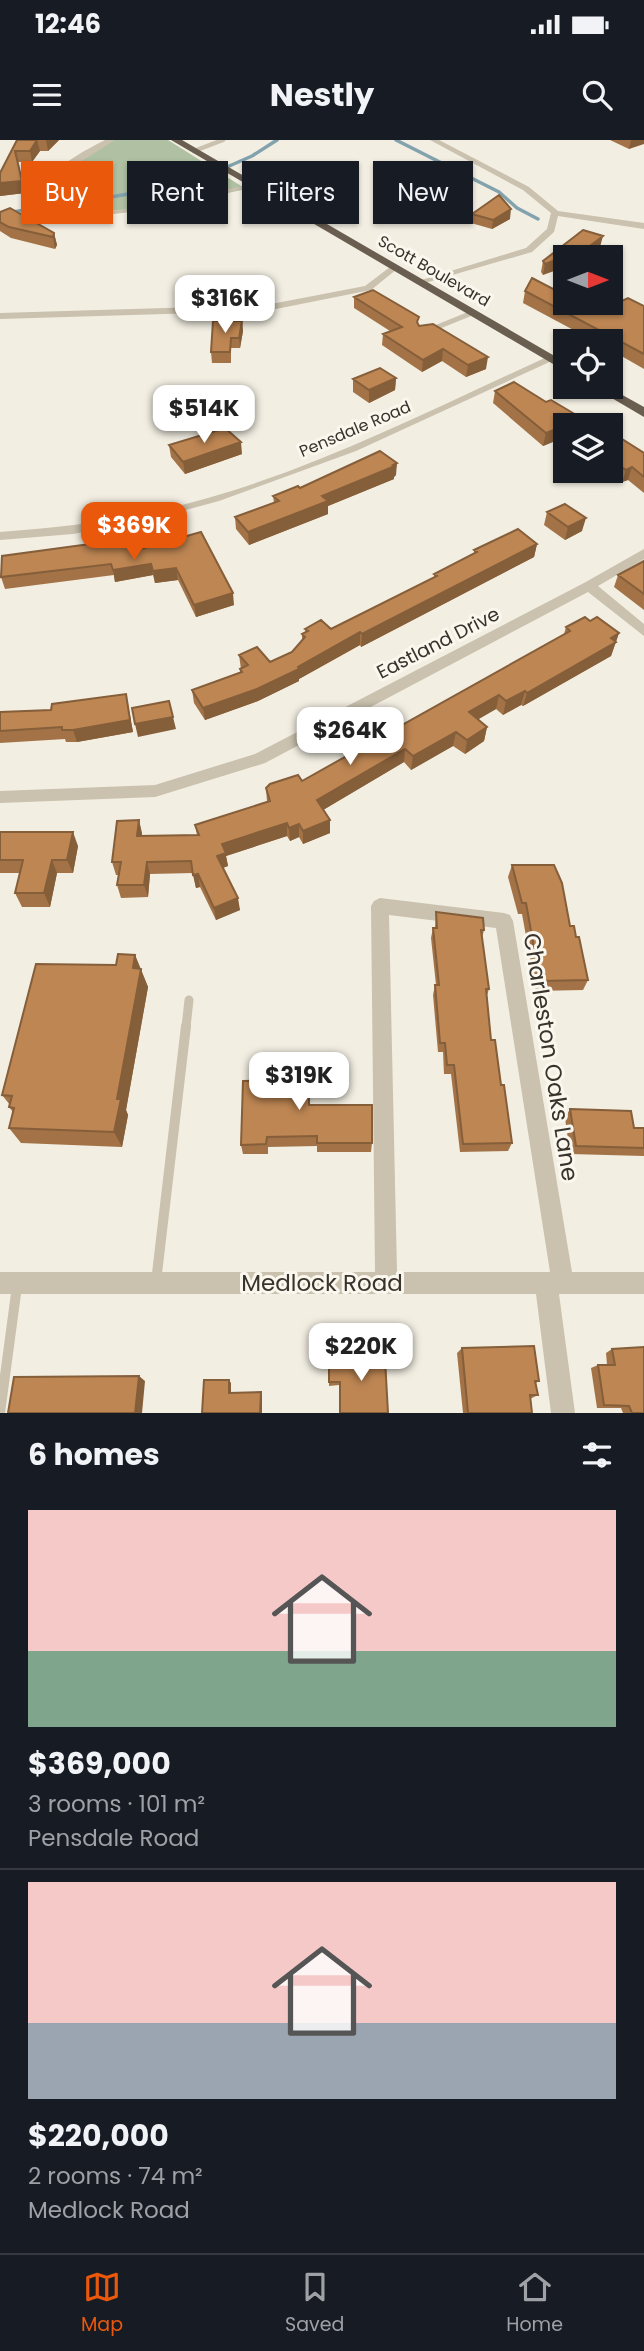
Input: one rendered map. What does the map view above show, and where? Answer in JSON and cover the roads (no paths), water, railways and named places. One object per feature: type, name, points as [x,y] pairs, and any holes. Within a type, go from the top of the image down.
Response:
[{"type":"highway","name":"Scott Boulevard","points":[[176,140],[242,179]]},
{"type":"highway","name":"Scott Boulevard","points":[[320,224],[551,359]]},
{"type":"highway","points":[[620,399],[644,413]]},
{"type":"street","points":[[111,140],[76,159],[55,176],[47,188],[53,198],[84,210],[139,209],[188,202],[242,188]]},
{"type":"street","points":[[434,140],[494,173],[521,184],[537,194],[555,213],[644,226]]},
{"type":"street","points":[[421,283],[529,250],[551,230],[555,213]]},
{"type":"street","points":[[0,316],[266,307],[368,288],[394,267]]},
{"type":"street","name":"Pensdale Road","points":[[0,536],[42,535],[116,524],[171,513],[235,494],[328,460],[551,359]]},
{"type":"street","name":"Eastland Drive","points":[[0,797],[155,792],[260,760],[330,720],[589,586],[644,553]]},
{"type":"street","points":[[589,586],[644,631]]},
{"type":"street","name":"Charleston Oaks Lane","points":[[386,1283],[380,906],[504,921],[554,1283]]},
{"type":"street","name":"Medlock Road","points":[[9,1283],[644,1283]]},
{"type":"street","points":[[554,1283],[563,1413]]},
{"type":"lane","points":[[194,150],[223,140]]},
{"type":"lane","points":[[427,327],[472,313]]},
{"type":"lane","points":[[421,333],[450,320]]},
{"type":"lane","points":[[156,1283],[189,1000]]},
{"type":"lane","points":[[0,1413],[9,1283]]},
{"type":"waterway","points":[[228,167],[252,156],[277,140]]},
{"type":"waterway","points":[[396,140],[499,192],[517,208],[538,219]]},
{"type":"waterway","points":[[113,197],[127,194]]},
{"type":"waterway","points":[[0,214],[21,211]]}]
